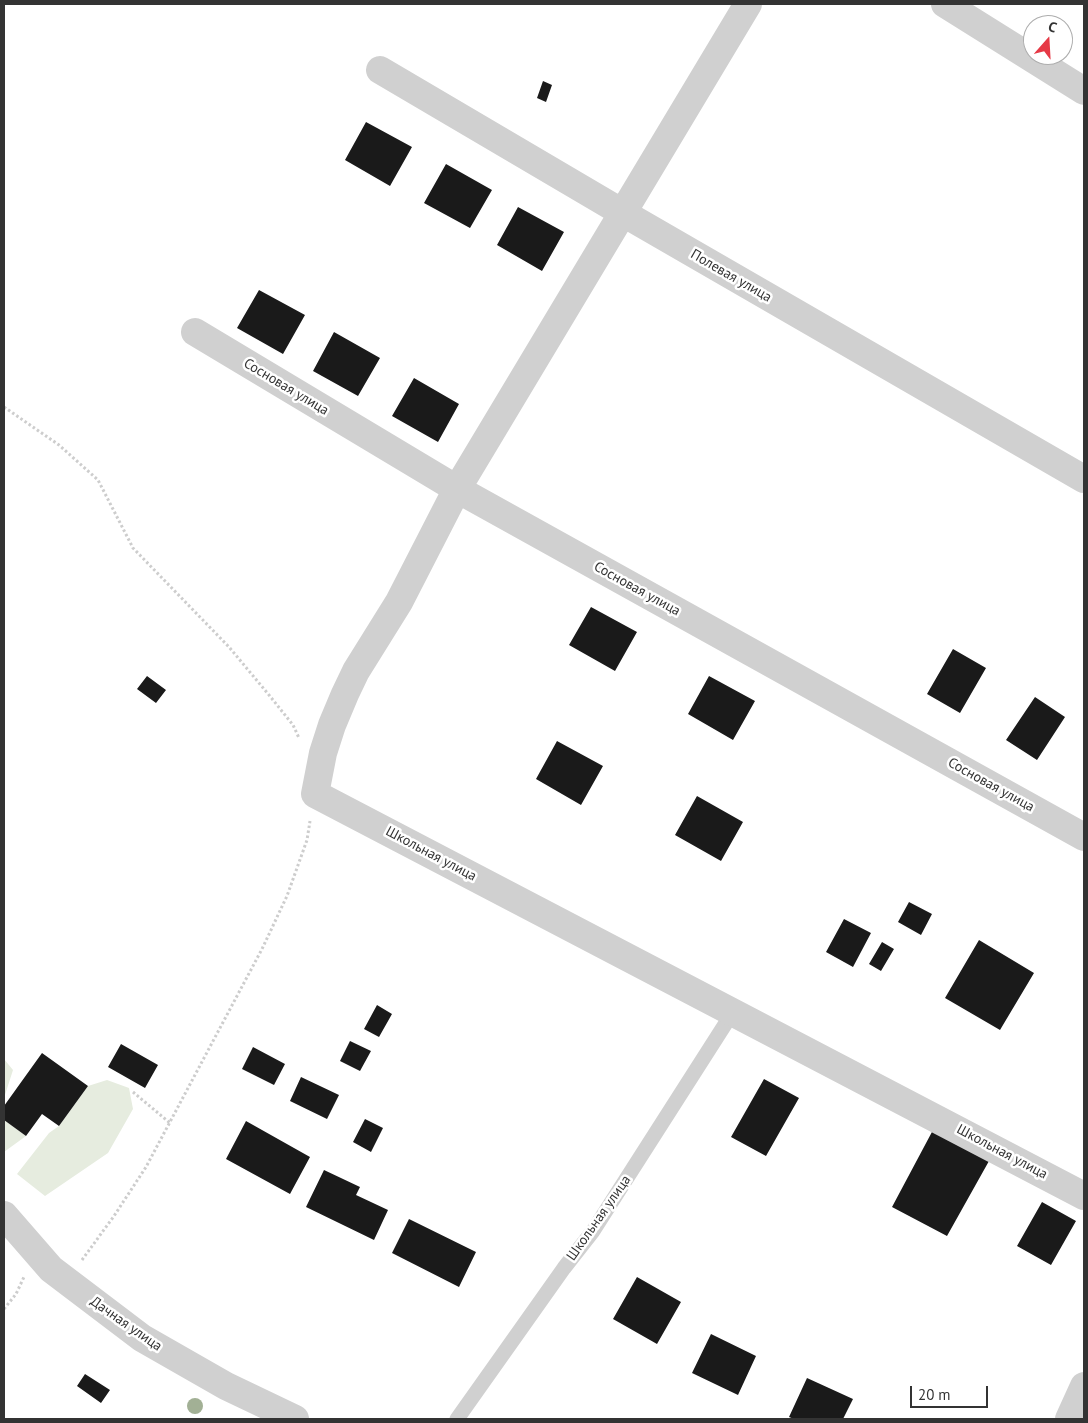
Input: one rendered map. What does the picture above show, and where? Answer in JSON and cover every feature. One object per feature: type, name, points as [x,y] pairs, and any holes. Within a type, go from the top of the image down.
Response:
[{"type":"street","points":[[315,794],[332,725],[356,671],[399,602],[457,489],[748,4]]},
{"type":"street","points":[[945,4],[1084,90]]},
{"type":"street","name":"Полевая улица","points":[[380,70],[622,213],[1084,479]]},
{"type":"street","name":"Сосновая улица","points":[[195,332],[457,489],[1084,837]]},
{"type":"street","name":"Школьная улица","points":[[315,794],[1084,1196]]},
{"type":"street","name":"Дачная улица","points":[[4,1215],[51,1269],[142,1338],[226,1386],[294,1419]]},
{"type":"street","points":[[1069,1419],[1084,1386]]},
{"type":"lane","name":"Школьная улица","points":[[457,1419],[564,1268],[593,1232],[733,1012]]},
{"type":"path","points":[[4,407],[59,445],[98,480],[133,548],[229,647],[287,717],[300,741]]},
{"type":"path","points":[[66,1280],[114,1216],[146,1167],[262,949],[287,896],[307,840],[315,794]]},
{"type":"path","points":[[133,1092],[170,1123]]},
{"type":"path","points":[[4,1309],[16,1294],[35,1251]]},
{"type":"shaded area","points":[[4,1059],[13,1070],[4,1098]]},
{"type":"shaded area","points":[[107,1080],[129,1088],[133,1109],[108,1153],[45,1196],[17,1174],[49,1133],[59,1126],[88,1086]]},
{"type":"shaded area","points":[[4,1120],[26,1136],[4,1152]]},
{"type":"building","points":[[543,81],[552,85],[546,102],[537,98]]},
{"type":"building","points":[[366,122],[412,147],[390,186],[345,160]]},
{"type":"building","points":[[446,164],[492,190],[470,228],[424,203]]},
{"type":"building","points":[[518,207],[564,232],[542,271],[497,245]]},
{"type":"building","points":[[259,290],[305,315],[283,354],[237,328]]},
{"type":"building","points":[[334,332],[380,358],[358,396],[313,371]]},
{"type":"building","points":[[414,378],[459,404],[438,442],[392,416]]},
{"type":"building","points":[[591,607],[637,632],[615,671],[569,645]]},
{"type":"building","points":[[953,649],[986,668],[960,713],[927,694]]},
{"type":"building","points":[[147,676],[166,690],[156,703],[137,689]]},
{"type":"building","points":[[709,676],[755,701],[733,740],[688,714]]},
{"type":"building","points":[[1035,697],[1065,717],[1037,760],[1006,740]]},
{"type":"building","points":[[557,741],[603,766],[581,805],[536,779]]},
{"type":"building","points":[[697,796],[743,822],[721,861],[675,835]]},
{"type":"building","points":[[909,902],[932,914],[921,935],[898,922]]},
{"type":"building","points":[[844,919],[871,933],[853,967],[826,952]]},
{"type":"building","points":[[979,940],[1034,973],[1000,1030],[945,998]]},
{"type":"building","points":[[882,942],[894,949],[881,971],[869,964]]},
{"type":"building","points":[[377,1005],[392,1014],[379,1037],[364,1029]]},
{"type":"building","points":[[350,1041],[371,1051],[360,1071],[340,1061]]},
{"type":"building","points":[[121,1044],[158,1065],[145,1088],[108,1067]]},
{"type":"building","points":[[253,1047],[285,1064],[274,1085],[242,1069]]},
{"type":"building","points":[[42,1053],[88,1086],[59,1126],[42,1114],[26,1136],[4,1120],[4,1106]]},
{"type":"building","points":[[301,1077],[339,1095],[327,1119],[290,1101]]},
{"type":"building","points":[[764,1079],[799,1098],[766,1156],[731,1137]]},
{"type":"building","points":[[365,1119],[383,1128],[371,1152],[353,1142]]},
{"type":"building","points":[[246,1121],[310,1157],[290,1194],[226,1159]]},
{"type":"building","points":[[933,1130],[989,1161],[947,1236],[892,1207]]},
{"type":"building","points":[[324,1170],[360,1187],[356,1195],[388,1210],[374,1240],[306,1207]]},
{"type":"building","points":[[1042,1202],[1076,1221],[1051,1265],[1017,1246]]},
{"type":"building","points":[[409,1219],[476,1252],[459,1287],[392,1253]]},
{"type":"building","points":[[637,1277],[681,1302],[657,1344],[613,1319]]},
{"type":"building","points":[[711,1334],[756,1356],[738,1395],[692,1373]]},
{"type":"building","points":[[85,1374],[110,1390],[101,1403],[77,1386]]},
{"type":"building","points":[[807,1378],[853,1399],[843,1419],[794,1419],[789,1417]]}]
